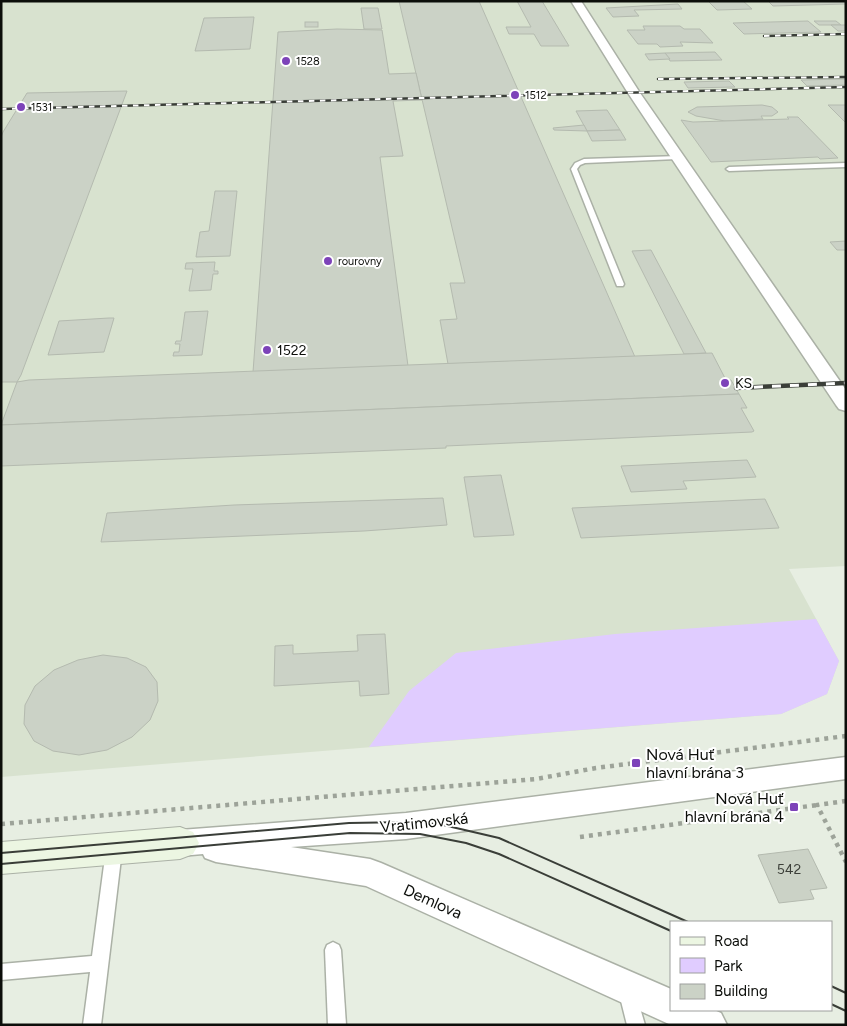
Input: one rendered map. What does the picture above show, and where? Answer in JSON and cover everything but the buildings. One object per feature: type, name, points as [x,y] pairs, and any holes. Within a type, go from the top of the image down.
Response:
[{"type":"street","points":[[576,1],[677,157],[841,390],[846,405]]},
{"type":"street","name":"Vratimovská","points":[[1,858],[406,826],[846,768]]},
{"type":"street","name":"Demlova","points":[[180,843],[370,873],[670,1006]]},
{"type":"street","points":[[680,1011],[708,1025]]},
{"type":"lane","points":[[620,284],[574,169],[577,164],[584,161],[677,157]]},
{"type":"lane","points":[[729,169],[846,165]]},
{"type":"lane","points":[[92,1025],[114,848]]},
{"type":"lane","points":[[333,950],[337,1025]]},
{"type":"lane","points":[[1,972],[100,963]]},
{"type":"lane","points":[[626,985],[636,1025]]},
{"type":"path","points":[[1,824],[490,783],[846,736]]},
{"type":"path","points":[[580,837],[846,801]]},
{"type":"path","points":[[817,805],[846,862]]},
{"type":"shaded area","points":[[1,1],[846,1],[846,566],[789,569],[839,661],[827,694],[781,714],[1,777]]},
{"type":"green space","points":[[816,619],[839,661],[827,694],[781,714],[369,747],[409,691],[456,653],[615,634]]},
{"type":"tram line","points":[[1,853],[349,823],[409,822],[439,824],[499,838],[686,921]]},
{"type":"tram line","points":[[1,864],[350,833],[420,834],[466,843],[499,854],[670,931]]},
{"type":"tram line","points":[[832,986],[846,993]]},
{"type":"tram line","points":[[832,1004],[846,1011]]},
{"type":"railway","points":[[764,36],[846,34]]},
{"type":"railway","points":[[658,79],[846,77]]},
{"type":"railway","points":[[1,109],[846,87]]},
{"type":"railway","points":[[736,388],[846,383]]},
{"type":"place","name":"1528","points":[[286,61]]},
{"type":"place","name":"1512","points":[[515,95]]},
{"type":"place","name":"1531","points":[[21,107]]},
{"type":"place","name":"rourovny","points":[[328,261]]},
{"type":"place","name":"1522","points":[[267,350]]},
{"type":"place","name":"KS","points":[[725,383]]},
{"type":"place","name":"Nová Huť hlavní brána 3","points":[[636,763]]},
{"type":"place","name":"Nová Huť hlavní brána 4","points":[[794,807]]}]
